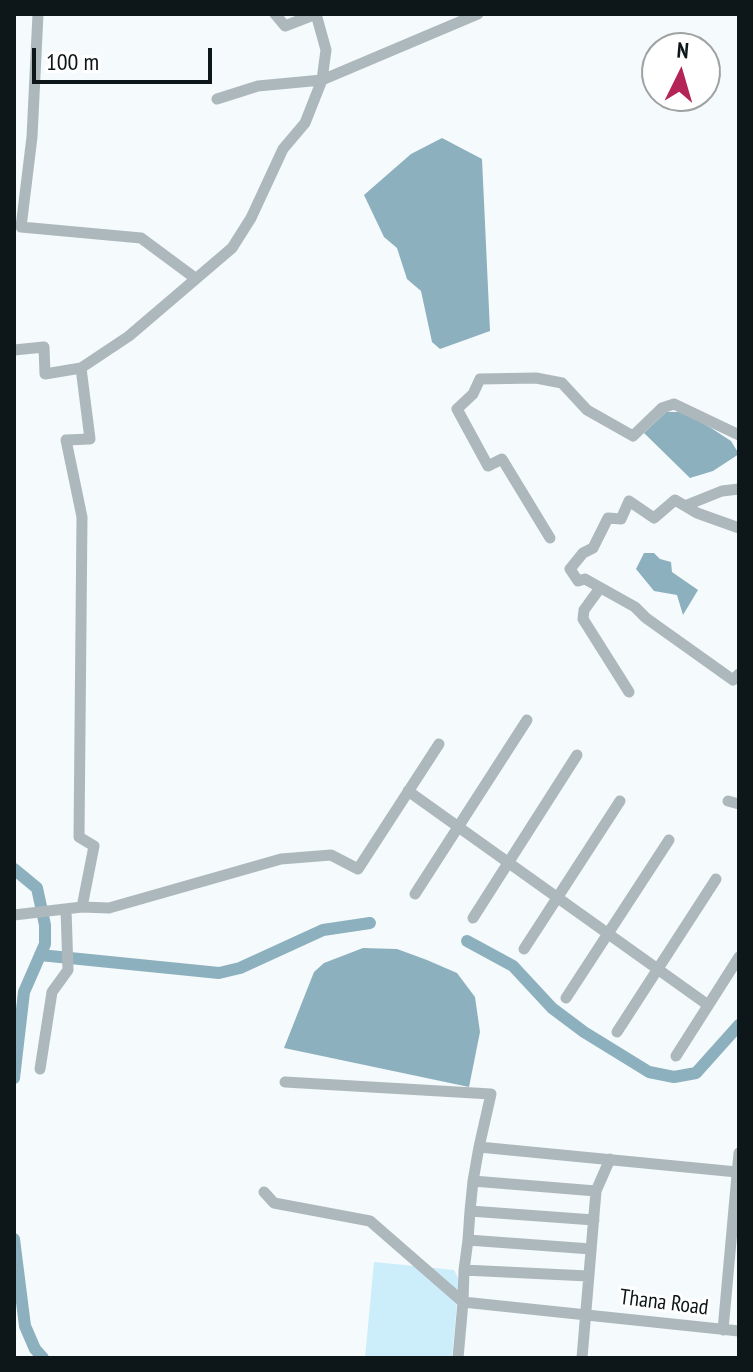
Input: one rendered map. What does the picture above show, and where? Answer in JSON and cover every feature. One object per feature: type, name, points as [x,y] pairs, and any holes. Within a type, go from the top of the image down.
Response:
[{"type":"street","points":[[38,14],[32,137],[21,227],[141,238],[195,278]]},
{"type":"street","points":[[14,350],[44,347],[45,374],[81,368],[129,336],[241,236],[283,149],[305,123],[322,80],[326,50],[316,14],[285,26],[275,14]]},
{"type":"street","points":[[217,99],[258,86],[322,80],[478,14]]},
{"type":"street","points":[[81,368],[90,439],[66,440],[82,517],[79,837],[94,846],[82,907]]},
{"type":"street","points":[[550,538],[502,459],[488,466],[457,409],[473,394],[480,379],[536,378],[562,383],[587,410],[633,436],[662,408],[674,404],[739,435]]},
{"type":"street","points":[[687,505],[722,491],[739,489]]},
{"type":"street","points":[[739,528],[697,513],[675,500],[654,518],[629,501],[621,519],[608,518],[593,548],[583,553],[570,569],[578,581],[585,579],[635,607],[733,680],[739,674]]},
{"type":"street","points":[[600,588],[584,610],[583,619],[629,692]]},
{"type":"street","points":[[415,894],[527,720]]},
{"type":"street","points":[[14,915],[82,907],[109,908],[281,859],[331,855],[358,869],[439,744]]},
{"type":"street","points":[[473,918],[577,755]]},
{"type":"street","points":[[408,791],[708,1005]]},
{"type":"street","points":[[524,949],[620,801]]},
{"type":"street","points":[[566,998],[669,840]]},
{"type":"street","points":[[617,1032],[716,879]]},
{"type":"street","points":[[40,1069],[52,992],[68,970],[62,909]]},
{"type":"street","points":[[676,1056],[739,957]]},
{"type":"street","points":[[285,1082],[491,1094],[473,1181],[458,1358]]},
{"type":"street","points":[[479,1147],[737,1172]]},
{"type":"street","points":[[723,1330],[739,1153]]},
{"type":"street","points":[[582,1358],[596,1191],[610,1159]]},
{"type":"street","points":[[473,1181],[596,1191]]},
{"type":"street","points":[[264,1192],[274,1203],[370,1221],[463,1302]]},
{"type":"street","points":[[470,1211],[594,1220]]},
{"type":"street","points":[[468,1240],[591,1249]]},
{"type":"street","points":[[464,1270],[588,1276]]},
{"type":"street","name":"Thana Road","points":[[463,1302],[739,1331]]},
{"type":"shaded area","points":[[442,138],[482,159],[490,331],[440,349],[432,342],[421,291],[407,279],[397,248],[384,237],[364,195],[411,154]]},
{"type":"shaded area","points":[[666,412],[682,412],[711,428],[731,441],[739,454],[713,471],[690,478],[644,433]]},
{"type":"shaded area","points":[[644,553],[654,553],[660,559],[671,562],[672,572],[698,590],[683,615],[677,595],[654,591],[636,569]]},
{"type":"shaded area","points":[[363,948],[397,949],[457,973],[475,997],[480,1032],[469,1087],[284,1048],[314,972],[324,963]]},
{"type":"shaded area","points":[[374,1262],[454,1270],[459,1280],[452,1358],[365,1358]]},
{"type":"waterway","points":[[14,869],[37,888],[45,925],[45,944],[24,992],[14,1078]]},
{"type":"waterway","points":[[40,955],[219,973],[240,968],[323,930],[370,923]]},
{"type":"waterway","points":[[467,941],[513,966],[552,1008],[584,1032],[649,1072],[674,1077],[696,1073],[739,1025]]},
{"type":"waterway","points":[[14,1239],[25,1326],[35,1349],[43,1358]]}]
